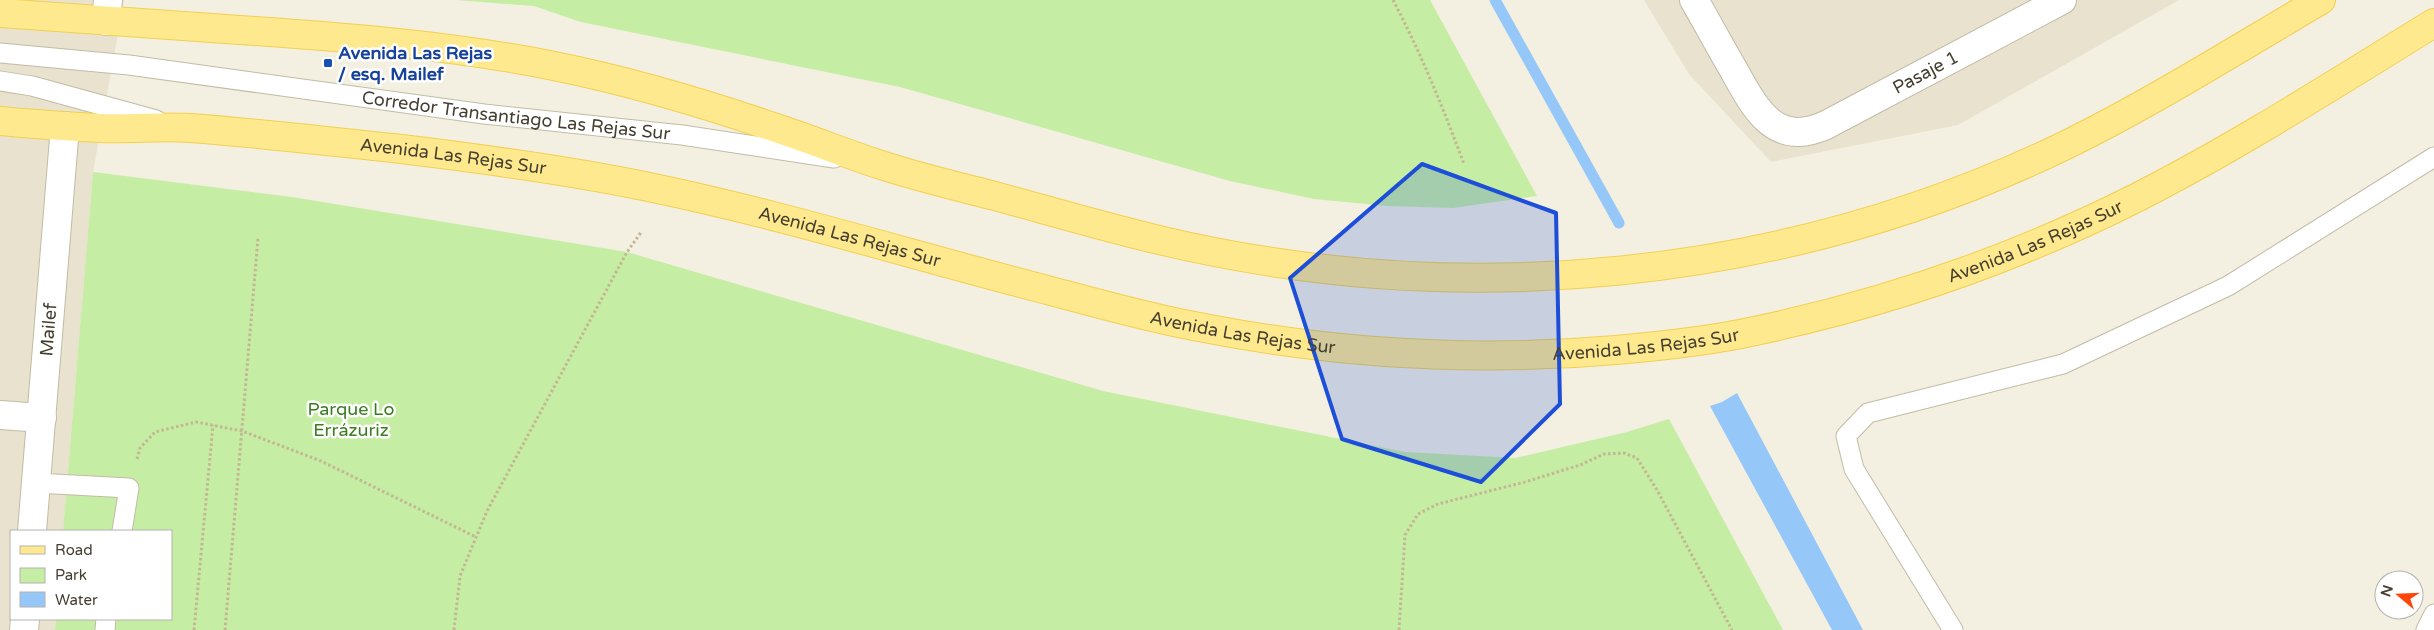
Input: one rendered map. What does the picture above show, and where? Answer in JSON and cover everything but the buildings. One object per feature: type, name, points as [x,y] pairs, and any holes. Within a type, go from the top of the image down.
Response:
[{"type":"main road","points":[[0,13],[107,10],[419,44],[546,64],[624,82],[776,128],[882,165],[1158,240],[1224,254],[1306,267],[1389,276],[1472,279],[1551,277],[1630,271],[1709,260],[1782,245],[1854,226],[1925,203],[1995,176],[2064,145],[2132,111],[2320,0]]},
{"type":"main road","name":"Avenida Las Rejas Sur","points":[[0,121],[65,126],[185,128],[444,154],[638,185],[797,222],[885,248],[1106,306],[1196,327],[1286,342],[1405,353],[1470,356],[1564,354],[1657,346],[1750,333],[1838,311],[1909,290],[1986,263],[2063,232],[2145,193],[2209,159],[2434,23]]},
{"type":"street","name":"Pasaje 1","points":[[1694,0],[1757,111],[1766,120],[1787,131],[1800,133],[1814,131],[1826,125],[2062,0]]},
{"type":"street","name":"Mailef","points":[[32,530],[65,126]]},
{"type":"street","points":[[0,415],[42,418]]},
{"type":"lane","name":"Corredor Transantiago Las Rejas Sur","points":[[0,53],[129,65],[484,114],[682,136],[882,165]]},
{"type":"lane","points":[[0,81],[32,86],[185,128]]},
{"type":"lane","points":[[1953,630],[1854,469],[1846,436],[1868,413],[2063,364],[2228,286],[2434,157]]},
{"type":"lane","points":[[36,483],[129,488],[122,530]]},
{"type":"lane","points":[[2426,630],[2434,614]]},
{"type":"path","points":[[1392,0],[1410,33],[1443,107],[1464,164]]},
{"type":"path","points":[[454,630],[460,576],[487,511],[627,252],[642,230]]},
{"type":"path","points":[[225,630],[258,238]]},
{"type":"path","points":[[129,488],[140,448],[155,432],[196,422],[242,431],[321,461],[476,537]]},
{"type":"path","points":[[194,630],[213,425]]},
{"type":"path","points":[[1399,630],[1405,534],[1418,514],[1438,504],[1525,482],[1580,465],[1604,454],[1624,453],[1637,458],[1657,490],[1732,630]]},
{"type":"highlighted area","points":[[1422,164],[1556,213],[1560,404],[1481,482],[1342,439],[1290,278]]},
{"type":"shaded area","points":[[0,0],[124,0],[93,172],[63,530],[10,530],[10,620],[56,620],[55,630],[0,630]]},
{"type":"shaded area","points":[[1644,0],[2179,0],[1958,125],[1771,162],[1689,74]]},
{"type":"green space","points":[[456,0],[1430,0],[1537,196],[1453,208],[1387,206],[1314,199],[1230,181],[900,87],[581,22],[534,6]]},
{"type":"green space","name":"Parque Lo Errázuriz","points":[[93,172],[292,197],[627,252],[1103,391],[1405,452],[1515,458],[1627,432],[1669,419],[1783,630],[55,630],[56,620],[172,620],[172,530],[63,530]]},
{"type":"water","points":[[1737,393],[1863,630],[1832,630],[1710,406],[1722,402]]},
{"type":"waterway","points":[[1495,0],[1619,223]]},
{"type":"place","name":"Avenida Las Rejas / esq. Mailef","points":[[328,63]]}]
